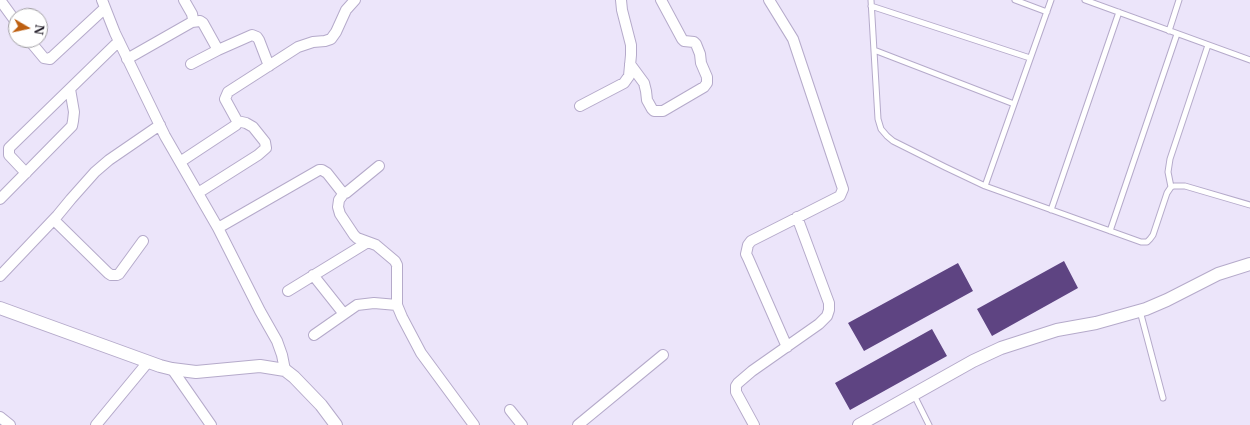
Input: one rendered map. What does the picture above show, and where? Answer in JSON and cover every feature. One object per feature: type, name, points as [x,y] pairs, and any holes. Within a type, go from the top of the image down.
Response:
[{"type":"street","points":[[0,0],[8,11]]},
{"type":"street","points":[[184,0],[192,14],[192,22]]},
{"type":"street","points":[[198,193],[258,155],[266,148],[265,142],[253,127],[246,123],[237,121],[225,99],[226,94],[298,47],[313,42],[325,42],[331,39],[336,32],[346,10],[355,0]]},
{"type":"street","points":[[580,106],[626,81],[629,76],[631,45],[621,0]]},
{"type":"street","points":[[630,64],[644,83],[647,100],[654,111],[663,111],[707,84],[707,77],[701,63],[700,54],[696,44],[694,42],[684,41],[682,39],[661,0]]},
{"type":"street","points":[[769,0],[793,39],[843,185],[840,196],[751,241],[746,249],[748,258],[787,347]]},
{"type":"street","points":[[35,48],[40,55],[44,58],[50,59],[103,4],[119,41],[160,125],[218,228],[277,341],[285,370]]},
{"type":"street","points":[[128,58],[192,22],[200,21],[203,23],[218,50]]},
{"type":"street","points":[[190,64],[249,36],[255,36],[259,40],[269,66]]},
{"type":"street","points":[[26,173],[4,150],[9,148],[119,41]]},
{"type":"street","points":[[0,199],[72,126],[74,112],[70,89]]},
{"type":"street","points":[[180,162],[234,127],[237,121]]},
{"type":"street","points":[[0,276],[54,220],[95,172],[115,156],[160,125]]},
{"type":"street","points":[[379,166],[344,193],[338,204],[338,210],[354,235],[380,248],[395,261],[397,265],[397,305],[402,317],[421,353],[474,425]]},
{"type":"street","points":[[218,228],[318,170],[325,171],[344,193]]},
{"type":"street","points":[[754,425],[736,392],[736,386],[752,371],[819,324],[827,316],[829,310],[829,304],[797,218]]},
{"type":"street","points":[[54,220],[111,275],[119,274],[143,241]]},
{"type":"street","points":[[288,291],[368,242]]},
{"type":"street","points":[[859,425],[974,361],[1001,348],[1057,330],[1096,323],[1140,311],[1167,300],[1218,274],[1250,264]]},
{"type":"street","points":[[313,275],[344,314]]},
{"type":"street","points":[[314,335],[357,305],[374,303],[397,305]]},
{"type":"street","points":[[0,308],[148,362],[172,369],[196,372],[260,366],[285,370],[294,377],[321,405],[336,425]]},
{"type":"street","points":[[578,425],[663,355]]},
{"type":"street","points":[[96,425],[148,362]]},
{"type":"street","points":[[172,369],[211,425]]},
{"type":"street","points":[[510,410],[522,425]]},
{"type":"street","points":[[0,417],[10,425]]},
{"type":"lane","points":[[1015,0],[1047,12]]},
{"type":"lane","points":[[985,186],[1051,0]]},
{"type":"lane","points":[[1085,0],[1250,60]]},
{"type":"lane","points":[[1170,31],[1179,0]]},
{"type":"lane","points":[[1030,58],[871,3],[878,119],[881,129],[893,141],[985,186],[1142,242],[1147,242],[1153,235],[1167,193],[1171,187],[1179,185],[1185,186],[1250,205]]},
{"type":"lane","points":[[1051,210],[1119,12]]},
{"type":"lane","points":[[1110,231],[1177,34]]},
{"type":"lane","points":[[1171,187],[1168,172],[1169,165],[1208,45]]},
{"type":"lane","points":[[874,50],[1014,104]]},
{"type":"lane","points":[[1140,311],[1163,398]]},
{"type":"lane","points":[[914,395],[929,425]]},
{"type":"building","points":[[1064,261],[1078,288],[992,336],[977,309]]},
{"type":"building","points":[[958,263],[973,291],[864,351],[848,323]]},
{"type":"building","points":[[932,329],[947,356],[850,410],[835,383]]}]
